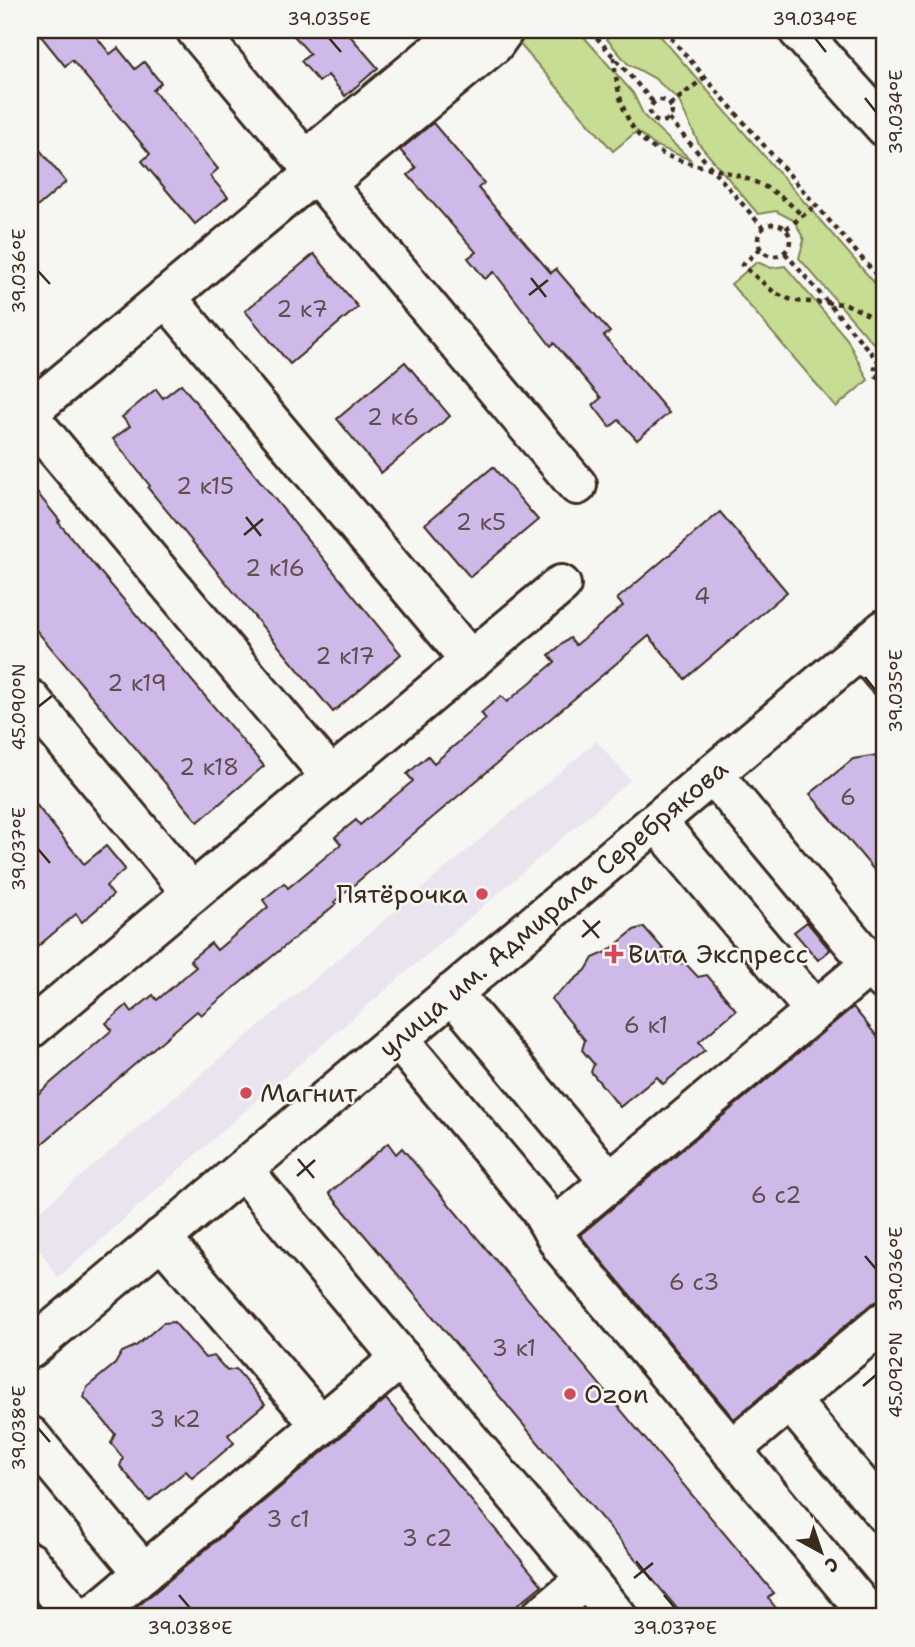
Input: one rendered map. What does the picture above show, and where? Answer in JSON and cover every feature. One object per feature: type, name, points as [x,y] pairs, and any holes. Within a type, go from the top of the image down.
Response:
[{"type":"street","points":[[195,30],[577,485]]},
{"type":"street","points":[[30,411],[315,172],[463,30]]},
{"type":"street","points":[[315,172],[494,44],[505,30]]},
{"type":"street","points":[[798,30],[879,114]]},
{"type":"street","points":[[166,297],[471,661]]},
{"type":"street","points":[[30,418],[331,777]]},
{"type":"street","points":[[30,1029],[561,585]]},
{"type":"street","name":"улица им. Адмирала Серебрякова","points":[[30,1349],[713,774],[878,651]]},
{"type":"street","points":[[30,699],[192,893]]},
{"type":"street","points":[[552,1230],[815,1011],[878,972],[713,774]]},
{"type":"street","points":[[657,822],[815,1011]]},
{"type":"street","points":[[452,993],[610,1182]]},
{"type":"street","points":[[398,1039],[538,1206],[562,1247],[871,1617]]},
{"type":"street","points":[[243,1170],[617,1617]]},
{"type":"street","points":[[161,1238],[321,1425]]},
{"type":"street","points":[[732,1450],[885,1321]]},
{"type":"street","points":[[91,1617],[133,1599],[321,1425],[401,1358]]},
{"type":"street","points":[[790,1401],[885,1514]]},
{"type":"street","points":[[30,1436],[133,1599]]},
{"type":"street","points":[[30,1562],[76,1617]]},
{"type":"street","points":[[541,1617],[586,1579]]},
{"type":"path","points":[[590,30],[654,103]]},
{"type":"path","points":[[664,30],[885,285]]},
{"type":"path","points":[[614,57],[618,93],[637,136],[650,148],[668,157],[737,173],[773,188],[802,216]]},
{"type":"path","points":[[705,77],[670,106],[669,119],[764,229]]},
{"type":"path","points":[[669,119],[655,121],[650,116],[650,108],[660,100],[670,106]]},
{"type":"path","points":[[786,229],[816,205]]},
{"type":"path","points":[[778,225],[786,229],[790,245],[785,253],[772,256],[760,249],[758,240],[764,229],[778,225]]},
{"type":"path","points":[[760,249],[742,265],[758,281],[794,301],[846,304],[885,323]]},
{"type":"path","points":[[785,253],[879,362]]},
{"type":"path","points":[[885,360],[874,368],[875,375],[885,382]]},
{"type":"shaded area","points":[[597,741],[630,780],[238,1117],[58,1278],[30,1235],[30,1219]]},
{"type":"green space","points":[[530,30],[578,30],[633,93],[644,116],[691,160],[654,145],[637,131],[613,151],[517,41]]},
{"type":"green space","points":[[599,30],[655,30],[885,295],[885,347],[872,342],[799,258],[804,240],[795,221],[776,211],[758,214],[699,144],[678,99],[654,78],[628,64]]},
{"type":"green space","points":[[757,262],[771,268],[785,266],[847,339],[868,380],[836,407],[731,284]]},
{"type":"building","points":[[36,30],[91,30],[110,54],[118,48],[135,69],[144,62],[161,83],[153,90],[218,169],[210,176],[228,197],[195,224],[142,161],[150,154],[72,60],[65,66]]},
{"type":"building","points":[[289,30],[345,30],[378,68],[345,96],[328,75],[319,82],[301,61],[310,54]]},
{"type":"building","points":[[433,123],[484,183],[478,188],[551,273],[556,269],[610,332],[604,336],[669,413],[637,440],[619,420],[610,427],[593,405],[601,398],[554,343],[551,346],[494,272],[485,279],[468,258],[476,252],[408,175],[416,168],[400,150]]},
{"type":"building","points":[[30,138],[66,182],[30,213]]},
{"type":"building","points":[[314,254],[358,307],[290,364],[245,311]]},
{"type":"building","points":[[405,362],[450,416],[381,473],[337,419]]},
{"type":"building","points":[[181,384],[401,654],[333,712],[148,488],[150,486],[113,439],[130,426],[122,417],[156,389],[163,398]]},
{"type":"building","points":[[493,467],[538,520],[470,577],[425,524]]},
{"type":"building","points":[[30,484],[60,521],[58,522],[264,766],[198,822],[30,623]]},
{"type":"building","points":[[720,512],[787,592],[685,679],[649,636],[407,839],[334,902],[336,904],[201,1015],[197,1011],[30,1154],[30,1101],[112,1030],[106,1023],[127,1005],[132,1012],[153,995],[157,1000],[196,967],[190,960],[211,943],[217,950],[268,907],[263,900],[284,883],[288,888],[341,844],[335,837],[356,820],[360,825],[413,781],[407,774],[428,756],[434,763],[486,719],[481,713],[501,696],[507,702],[555,662],[549,655],[570,638],[576,645],[623,606],[617,599]]},
{"type":"building","points":[[871,756],[885,758],[885,883],[810,794],[853,759]]},
{"type":"building","points":[[30,797],[84,864],[106,846],[125,869],[106,886],[113,895],[82,922],[76,914],[30,953]]},
{"type":"building","points":[[807,922],[830,950],[818,960],[794,932]]},
{"type":"building","points":[[644,927],[676,964],[685,963],[698,977],[707,975],[736,1010],[699,1042],[705,1050],[663,1084],[657,1077],[620,1107],[591,1072],[594,1064],[582,1050],[585,1040],[551,999],[586,970],[593,958],[607,952],[634,930]]},
{"type":"building","points":[[853,1007],[885,1046],[885,1298],[871,1304],[734,1419],[580,1235]]},
{"type":"building","points":[[388,1143],[396,1154],[402,1148],[774,1593],[768,1598],[783,1617],[684,1617],[329,1193]]},
{"type":"building","points":[[174,1322],[205,1358],[214,1356],[227,1371],[236,1369],[265,1404],[228,1435],[234,1443],[213,1461],[192,1478],[186,1471],[149,1501],[120,1466],[123,1458],[111,1443],[115,1434],[84,1397],[87,1387],[115,1364],[122,1352],[136,1346],[163,1323]]},
{"type":"building","points":[[386,1399],[542,1585],[503,1617],[125,1617]]},
{"type":"place","name":"Пятёрочка","points":[[482,894]]},
{"type":"place","name":"Вита Экспресс","points":[[614,954]]},
{"type":"place","name":"Магнит","points":[[246,1093]]},
{"type":"place","name":"Ozon","points":[[570,1394]]}]
